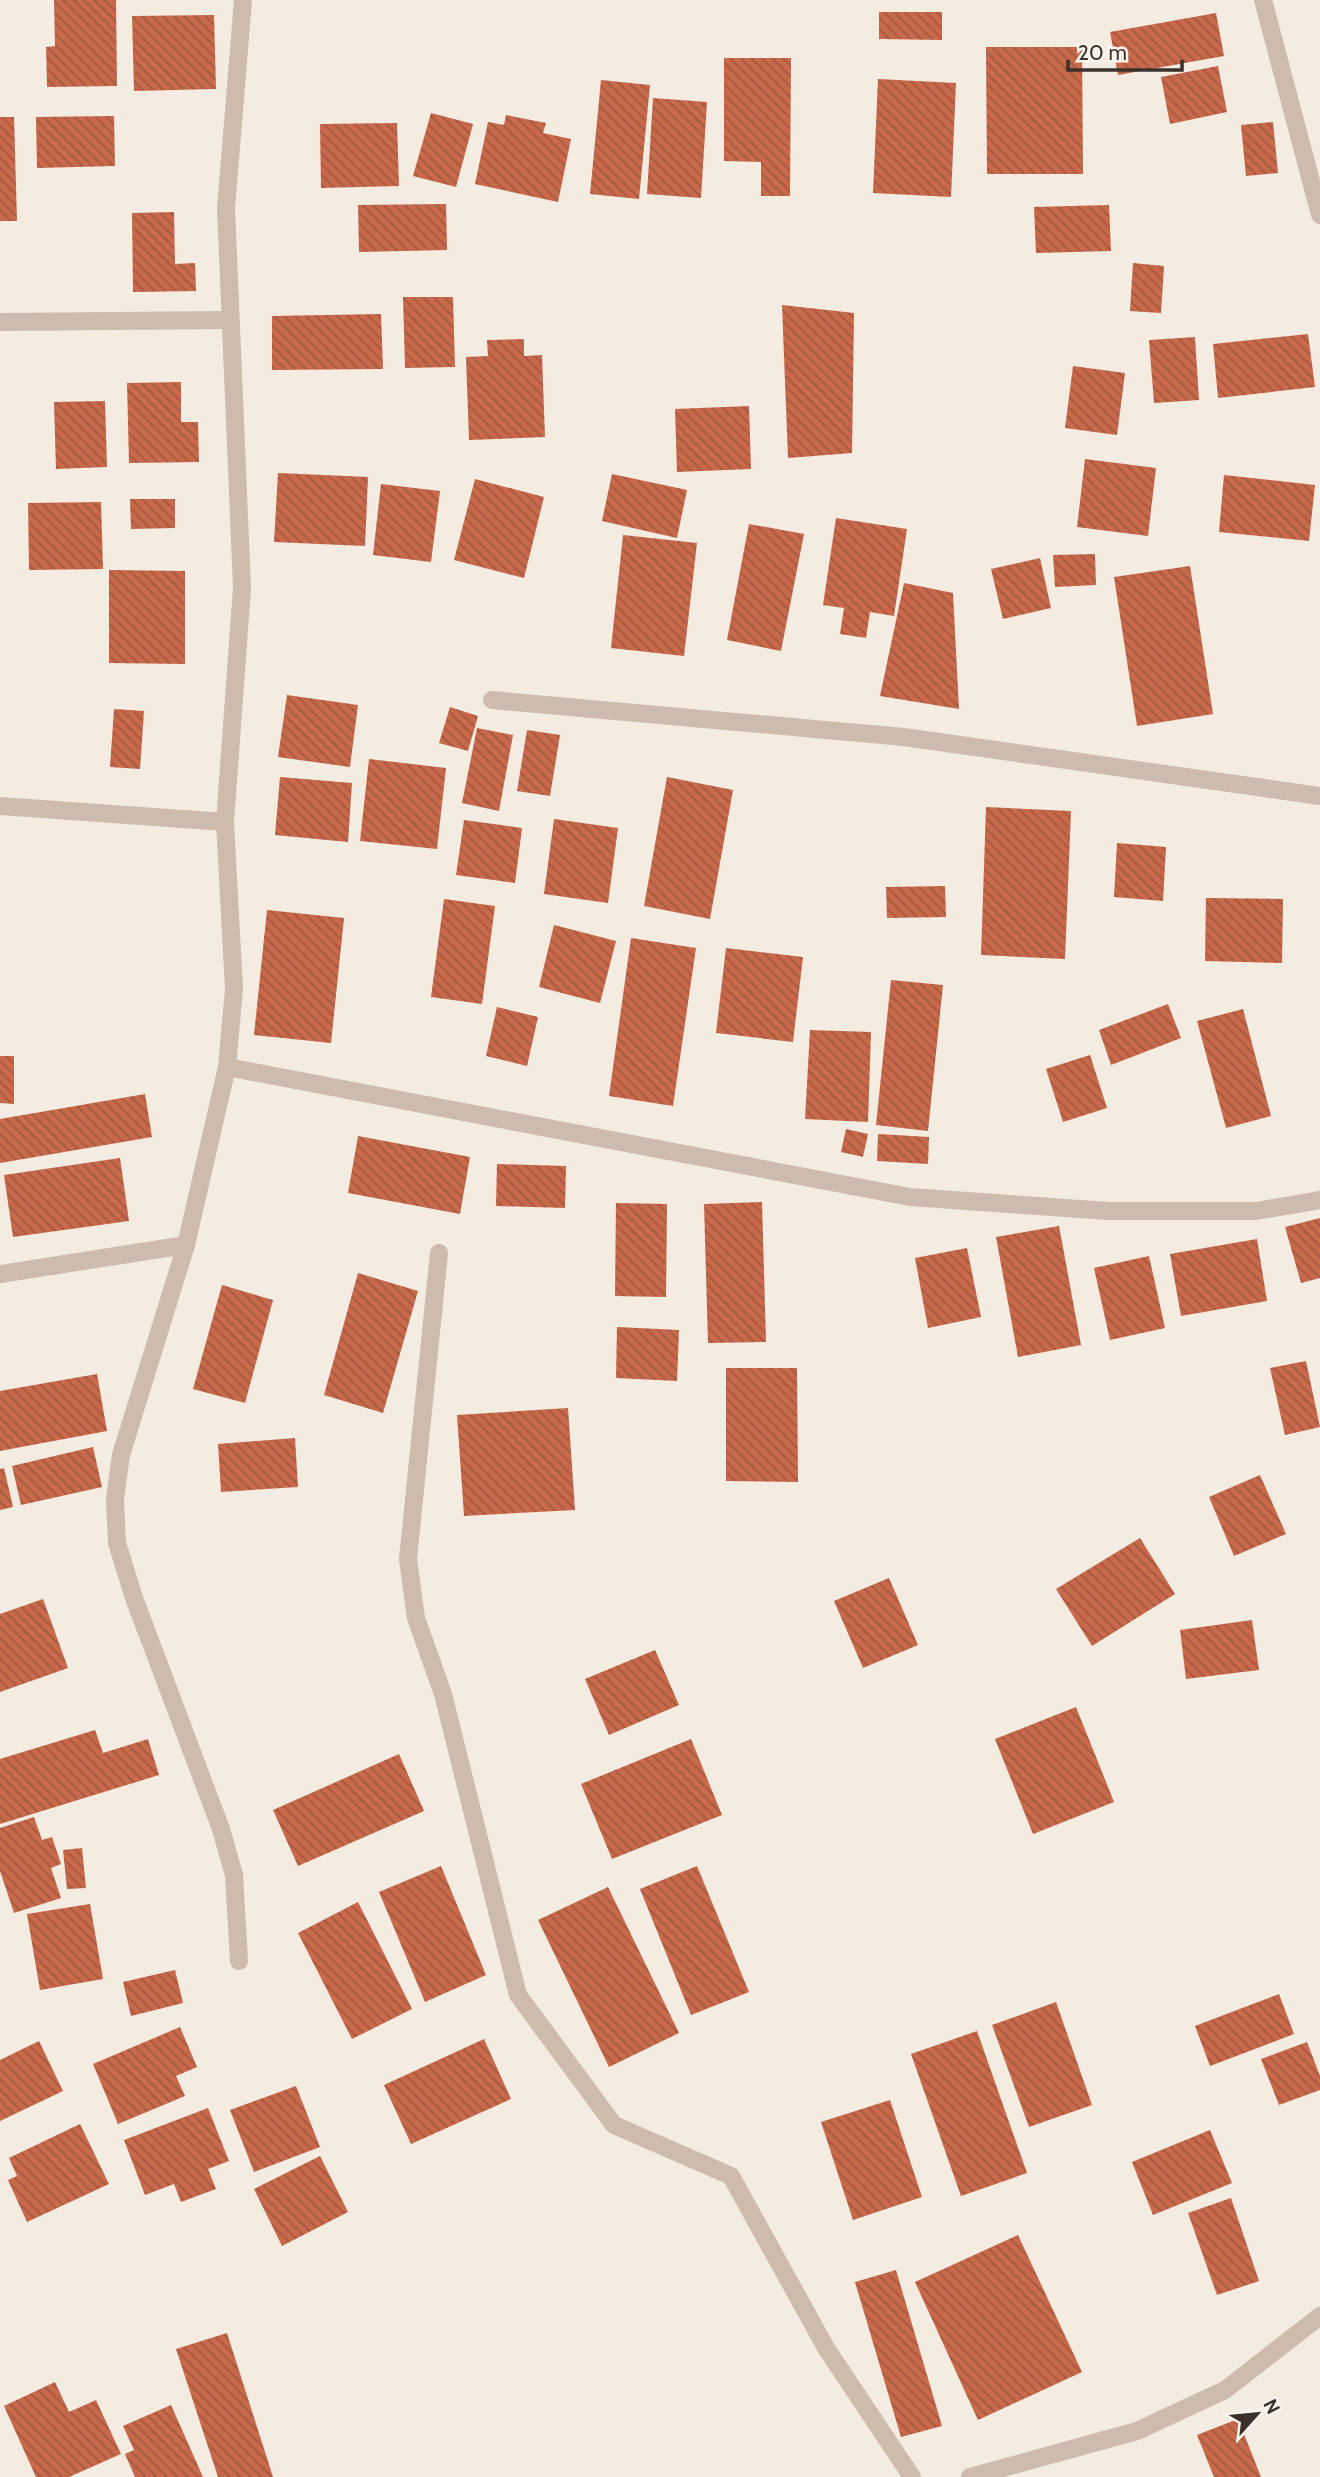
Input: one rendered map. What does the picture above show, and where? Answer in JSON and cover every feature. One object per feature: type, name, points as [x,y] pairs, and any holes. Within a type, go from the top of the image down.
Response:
[{"type":"street","points":[[239,1961],[234,1875],[117,1543],[115,1499],[121,1455],[186,1245],[227,1067],[234,989],[225,822],[242,588],[226,208],[243,0]]},
{"type":"street","points":[[1262,0],[1320,215]]},
{"type":"street","points":[[0,322],[229,320]]},
{"type":"street","points":[[492,700],[904,737],[1320,796]]},
{"type":"street","points":[[0,806],[225,822]]},
{"type":"street","points":[[227,1067],[910,1198],[1108,1211],[1256,1210],[1320,1200]]},
{"type":"street","points":[[0,1274],[186,1245]]},
{"type":"street","points":[[439,1253],[408,1559],[416,1618],[443,1694],[518,1995],[614,2125],[731,2176],[826,2348],[912,2477]]},
{"type":"street","points":[[970,2477],[1149,2425],[1225,2390],[1320,2316]]},
{"type":"building","points":[[54,0],[116,0],[117,86],[47,87],[46,47],[55,46]]},
{"type":"building","points":[[879,12],[942,12],[942,40],[879,39]]},
{"type":"building","points":[[1216,13],[1224,56],[1118,75],[1110,32]]},
{"type":"building","points":[[214,15],[216,89],[134,91],[132,16]]},
{"type":"building","points":[[986,47],[1082,47],[1083,174],[987,174]]},
{"type":"building","points":[[724,58],[791,58],[790,196],[761,196],[761,162],[724,161]]},
{"type":"building","points":[[1218,66],[1227,112],[1170,124],[1161,77]]},
{"type":"building","points":[[878,79],[956,83],[951,197],[873,193]]},
{"type":"building","points":[[601,80],[650,85],[639,199],[590,194]]},
{"type":"building","points":[[653,98],[707,102],[701,198],[647,194]]},
{"type":"building","points":[[431,113],[473,124],[456,187],[413,176]]},
{"type":"building","points":[[506,115],[546,123],[543,133],[571,139],[558,202],[475,184],[488,122],[504,125]]},
{"type":"building","points":[[114,116],[115,166],[37,168],[36,117]]},
{"type":"building","points":[[0,117],[14,117],[17,221],[0,221]]},
{"type":"building","points":[[1273,122],[1278,173],[1246,176],[1241,125]]},
{"type":"building","points":[[397,123],[399,186],[321,188],[320,124]]},
{"type":"building","points":[[446,204],[447,250],[359,252],[358,205]]},
{"type":"building","points":[[1109,205],[1111,251],[1036,253],[1034,207]]},
{"type":"building","points":[[174,212],[175,264],[195,263],[196,291],[133,292],[132,213]]},
{"type":"building","points":[[1133,263],[1164,266],[1161,313],[1130,311]]},
{"type":"building","points":[[403,297],[453,297],[455,367],[405,368]]},
{"type":"building","points":[[782,305],[854,313],[852,453],[788,458]]},
{"type":"building","points":[[381,314],[383,369],[272,370],[272,316]]},
{"type":"building","points":[[1308,334],[1315,387],[1218,398],[1213,344]]},
{"type":"building","points":[[1195,337],[1199,400],[1154,403],[1149,340]]},
{"type":"building","points":[[524,339],[524,356],[542,355],[545,437],[469,440],[466,357],[488,356],[487,340]]},
{"type":"building","points":[[1073,366],[1125,373],[1117,435],[1065,428]]},
{"type":"building","points":[[181,382],[181,422],[198,422],[199,462],[129,463],[127,383]]},
{"type":"building","points":[[105,401],[107,467],[56,469],[54,402]]},
{"type":"building","points":[[749,406],[751,469],[677,472],[675,409]]},
{"type":"building","points":[[1085,459],[1156,468],[1148,536],[1077,527]]},
{"type":"building","points":[[278,473],[368,477],[365,546],[274,542]]},
{"type":"building","points":[[612,474],[687,490],[677,538],[602,521]]},
{"type":"building","points":[[1224,475],[1315,485],[1309,541],[1219,532]]},
{"type":"building","points":[[475,479],[544,497],[524,578],[454,560]]},
{"type":"building","points":[[381,484],[440,491],[431,562],[373,555]]},
{"type":"building","points":[[130,499],[175,499],[175,528],[131,529]]},
{"type":"building","points":[[101,502],[103,569],[29,570],[28,503]]},
{"type":"building","points":[[836,518],[907,529],[894,616],[870,612],[866,638],[840,634],[844,608],[823,605]]},
{"type":"building","points":[[749,524],[804,534],[781,651],[727,640]]},
{"type":"building","points":[[623,535],[697,543],[684,656],[611,648]]},
{"type":"building","points":[[1095,554],[1096,585],[1055,587],[1053,555]]},
{"type":"building","points":[[1040,558],[1051,608],[1003,619],[991,569]]},
{"type":"building","points":[[1190,566],[1213,714],[1137,726],[1114,577]]},
{"type":"building","points":[[109,570],[185,571],[185,664],[109,663]]},
{"type":"building","points":[[904,583],[953,593],[959,709],[880,696]]},
{"type":"building","points":[[287,695],[358,705],[350,767],[278,757]]},
{"type":"building","points":[[450,707],[478,716],[468,751],[439,743]]},
{"type":"building","points":[[114,709],[144,711],[140,769],[110,767]]},
{"type":"building","points":[[477,728],[513,735],[499,811],[462,803]]},
{"type":"building","points":[[527,730],[560,735],[550,796],[517,791]]},
{"type":"building","points":[[369,759],[446,768],[437,849],[360,841]]},
{"type":"building","points":[[280,777],[352,783],[348,842],[275,835]]},
{"type":"building","points":[[667,777],[733,790],[710,919],[644,906]]},
{"type":"building","points":[[986,807],[1071,811],[1065,959],[981,955]]},
{"type":"building","points":[[554,819],[618,828],[608,903],[544,894]]},
{"type":"building","points":[[464,820],[522,828],[515,883],[456,875]]},
{"type":"building","points":[[1117,843],[1166,847],[1163,901],[1114,897]]},
{"type":"building","points":[[945,886],[946,917],[887,918],[886,887]]},
{"type":"building","points":[[1206,898],[1283,899],[1282,963],[1205,961]]},
{"type":"building","points":[[444,899],[495,906],[482,1004],[431,997]]},
{"type":"building","points":[[267,910],[344,918],[331,1043],[254,1035]]},
{"type":"building","points":[[554,925],[616,941],[600,1003],[539,987]]},
{"type":"building","points":[[631,938],[696,948],[673,1106],[609,1096]]},
{"type":"building","points":[[726,948],[803,957],[793,1042],[716,1033]]},
{"type":"building","points":[[891,980],[943,985],[928,1131],[876,1125]]},
{"type":"building","points":[[1168,1004],[1181,1038],[1111,1065],[1099,1030]]},
{"type":"building","points":[[497,1007],[538,1017],[527,1066],[486,1056]]},
{"type":"building","points":[[1243,1009],[1271,1116],[1226,1128],[1197,1021]]},
{"type":"building","points":[[810,1030],[871,1032],[868,1122],[805,1119]]},
{"type":"building","points":[[1090,1055],[1107,1108],[1063,1122],[1046,1069]]},
{"type":"building","points":[[0,1056],[14,1056],[14,1104],[0,1103]]},
{"type":"building","points":[[145,1094],[152,1137],[0,1163],[0,1119]]},
{"type":"building","points":[[846,1129],[868,1134],[863,1157],[841,1152]]},
{"type":"building","points":[[878,1134],[929,1137],[928,1164],[877,1161]]},
{"type":"building","points":[[358,1136],[470,1157],[460,1214],[348,1193]]},
{"type":"building","points":[[120,1158],[129,1221],[13,1237],[4,1175]]},
{"type":"building","points":[[497,1164],[566,1166],[565,1208],[496,1206]]},
{"type":"building","points":[[762,1202],[766,1342],[708,1343],[704,1204]]},
{"type":"building","points":[[616,1203],[667,1204],[666,1297],[615,1296]]},
{"type":"building","points":[[1320,1218],[1320,1278],[1301,1283],[1285,1227]]},
{"type":"building","points":[[1059,1226],[1081,1345],[1018,1357],[996,1237]]},
{"type":"building","points":[[1257,1239],[1267,1301],[1181,1316],[1170,1254]]},
{"type":"building","points":[[967,1248],[981,1317],[928,1328],[915,1258]]},
{"type":"building","points":[[1149,1256],[1165,1328],[1110,1340],[1094,1268]]},
{"type":"building","points":[[358,1273],[418,1291],[383,1413],[324,1395]]},
{"type":"building","points":[[222,1285],[273,1300],[245,1403],[193,1389]]},
{"type":"building","points":[[617,1327],[679,1330],[677,1381],[616,1378]]},
{"type":"building","points":[[1306,1361],[1320,1427],[1285,1435],[1270,1368]]},
{"type":"building","points":[[726,1368],[797,1368],[798,1482],[726,1481]]},
{"type":"building","points":[[97,1374],[107,1431],[0,1451],[0,1391]]},
{"type":"building","points":[[568,1408],[575,1510],[464,1516],[457,1415]]},
{"type":"building","points":[[295,1438],[298,1487],[221,1492],[218,1444]]},
{"type":"building","points":[[93,1447],[102,1487],[21,1505],[12,1466]]},
{"type":"building","points":[[4,1468],[13,1507],[0,1510],[0,1469]]},
{"type":"building","points":[[1260,1475],[1286,1534],[1234,1556],[1209,1497]]},
{"type":"building","points":[[1140,1538],[1175,1594],[1092,1646],[1056,1589]]},
{"type":"building","points":[[889,1578],[918,1645],[863,1668],[834,1601]]},
{"type":"building","points":[[43,1599],[68,1668],[0,1692],[0,1614]]},
{"type":"building","points":[[1252,1620],[1259,1670],[1186,1679],[1180,1630]]},
{"type":"building","points":[[655,1650],[679,1705],[609,1735],[585,1679]]},
{"type":"building","points":[[1076,1707],[1114,1802],[1033,1834],[995,1739]]},
{"type":"building","points":[[95,1730],[103,1753],[148,1739],[159,1775],[0,1824],[0,1759]]},
{"type":"building","points":[[691,1739],[722,1815],[612,1859],[581,1784]]},
{"type":"building","points":[[399,1754],[424,1811],[298,1866],[273,1810]]},
{"type":"building","points":[[34,1817],[42,1840],[52,1837],[61,1864],[51,1868],[61,1898],[14,1913],[0,1871],[0,1828]]},
{"type":"building","points":[[82,1848],[86,1888],[67,1889],[63,1850]]},
{"type":"building","points":[[441,1866],[486,1975],[425,2002],[379,1892]]},
{"type":"building","points":[[697,1866],[749,1992],[691,2015],[640,1889]]},
{"type":"building","points":[[608,1887],[679,2033],[609,2067],[538,1920]]},
{"type":"building","points":[[358,1902],[412,2009],[352,2039],[298,1933]]},
{"type":"building","points":[[90,1904],[103,1979],[40,1990],[27,1914]]},
{"type":"building","points":[[175,1970],[183,2003],[131,2016],[123,1982]]},
{"type":"building","points":[[1279,1994],[1294,2034],[1210,2066],[1195,2026]]},
{"type":"building","points":[[1056,2002],[1092,2105],[1029,2127],[992,2025]]},
{"type":"building","points":[[180,2027],[197,2067],[176,2076],[185,2096],[118,2124],[93,2064]]},
{"type":"building","points":[[977,2031],[1027,2173],[961,2196],[911,2054]]},
{"type":"building","points":[[484,2039],[511,2099],[411,2144],[384,2085]]},
{"type":"building","points":[[39,2041],[63,2091],[0,2121],[0,2060]]},
{"type":"building","points":[[1307,2042],[1320,2076],[1320,2090],[1279,2105],[1261,2059]]},
{"type":"building","points":[[296,2086],[320,2147],[254,2172],[230,2110]]},
{"type":"building","points":[[890,2100],[922,2197],[853,2220],[821,2122]]},
{"type":"building","points":[[208,2108],[229,2161],[208,2169],[216,2189],[181,2202],[174,2184],[145,2195],[124,2140]]},
{"type":"building","points":[[80,2124],[109,2184],[27,2222],[8,2180],[17,2176],[9,2158]]},
{"type":"building","points":[[1210,2130],[1232,2183],[1153,2215],[1132,2162]]},
{"type":"building","points":[[320,2156],[348,2212],[282,2246],[254,2189]]},
{"type":"building","points":[[1231,2198],[1259,2281],[1217,2295],[1188,2213]]},
{"type":"building","points":[[1018,2235],[1082,2372],[978,2420],[915,2282]]},
{"type":"building","points":[[896,2270],[942,2426],[901,2437],[855,2282]]},
{"type":"building","points":[[227,2333],[273,2477],[218,2477],[176,2349]]},
{"type":"building","points":[[55,2382],[69,2412],[96,2400],[121,2454],[69,2477],[36,2477],[4,2406]]},
{"type":"building","points":[[171,2405],[203,2477],[135,2477],[125,2454],[134,2450],[123,2426]]},
{"type":"building","points":[[1238,2419],[1261,2477],[1214,2477],[1197,2435]]}]
